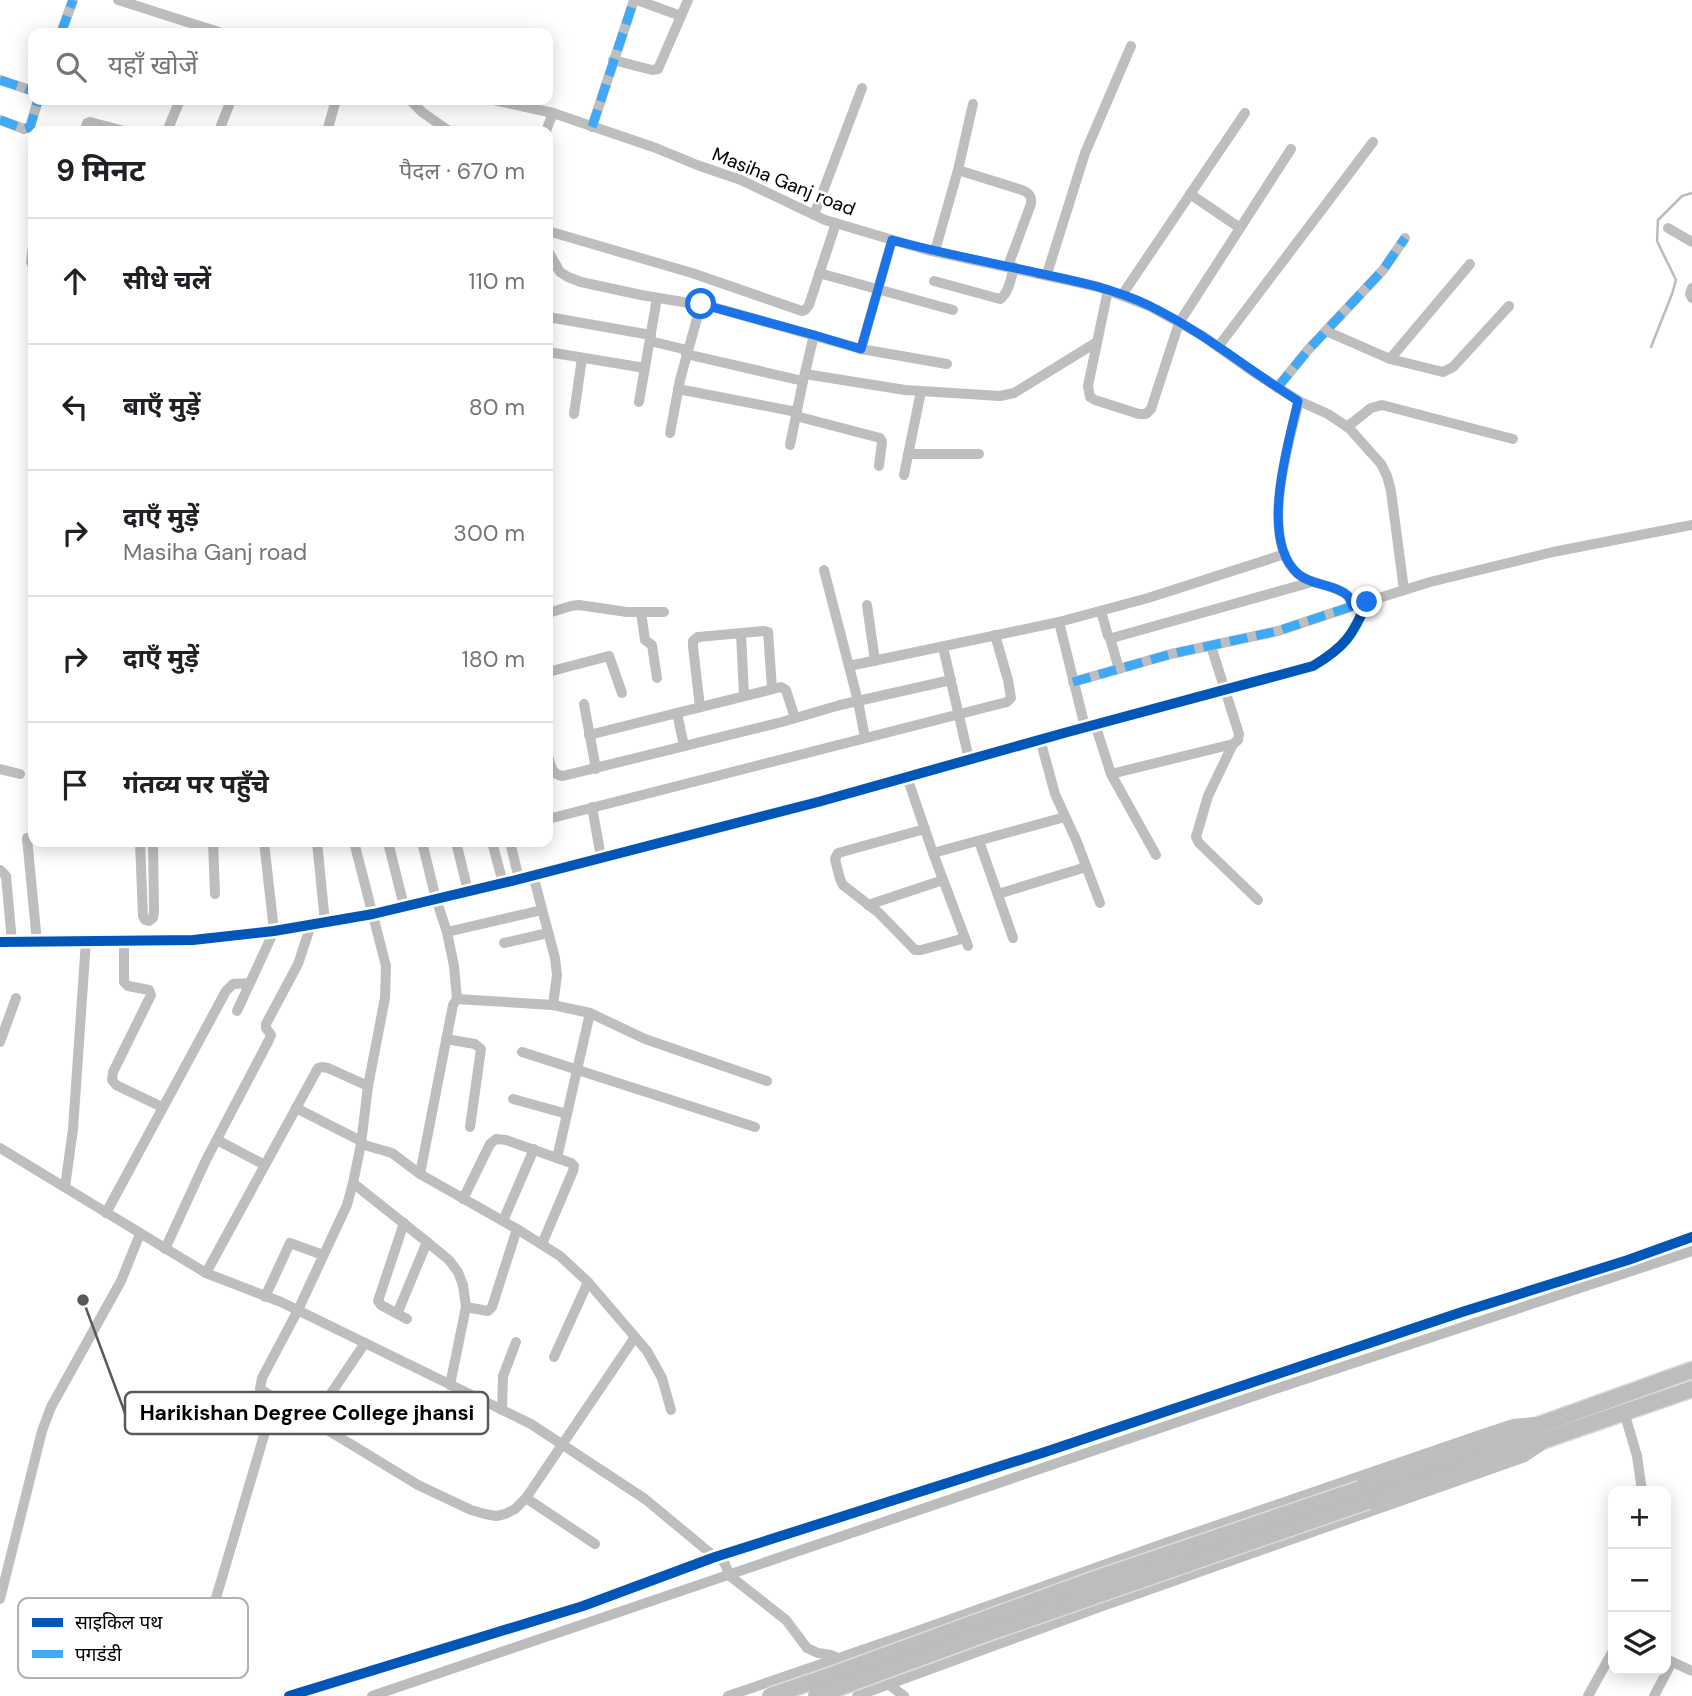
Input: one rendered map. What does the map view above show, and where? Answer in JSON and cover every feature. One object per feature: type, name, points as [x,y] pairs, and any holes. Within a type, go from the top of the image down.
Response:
[{"type":"highway","points":[[816,1696],[1554,1428],[1692,1370]]},
{"type":"highway","points":[[1554,1428],[1624,1412],[1692,1389]]},
{"type":"highway","points":[[770,1696],[1095,1579],[1364,1495]]},
{"type":"street","points":[[63,28],[74,0]]},
{"type":"street","points":[[118,0],[199,28]]},
{"type":"street","points":[[592,127],[635,0],[681,16]]},
{"type":"street","points":[[613,60],[652,71],[658,69],[688,0]]},
{"type":"street","points":[[1046,274],[1085,153],[1131,46]]},
{"type":"street","points":[[0,79],[28,89]]},
{"type":"street","points":[[814,215],[862,88]]},
{"type":"street","points":[[935,251],[973,104]]},
{"type":"street","points":[[30,126],[37,105]]},
{"type":"street","points":[[169,126],[178,105]]},
{"type":"street","points":[[221,126],[228,105]]},
{"type":"street","points":[[328,126],[335,105]]},
{"type":"street","points":[[415,105],[442,126]]},
{"type":"street","name":"Masiha Ganj road","points":[[517,105],[553,113],[656,148],[741,180],[836,223],[935,251],[1108,290],[1149,306],[1203,336],[1298,401],[1328,414],[1362,441],[1387,476],[1404,590]]},
{"type":"street","points":[[548,126],[553,113]]},
{"type":"street","points":[[1122,295],[1245,113]]},
{"type":"street","points":[[0,120],[24,129],[28,128]]},
{"type":"street","points":[[86,126],[90,122],[105,126]]},
{"type":"street","points":[[1218,347],[1373,142]]},
{"type":"street","points":[[1108,290],[1088,386],[1090,397],[1143,415],[1151,409],[1179,323],[1291,149]]},
{"type":"street","points":[[934,281],[1000,299],[1006,293],[1011,267],[1031,204],[1030,194],[1022,190],[958,170]]},
{"type":"street","points":[[1190,194],[1240,228]]},
{"type":"street","points":[[553,232],[692,273],[802,311],[809,305],[836,223]]},
{"type":"street","points":[[1668,228],[1692,243]]},
{"type":"street","points":[[1277,388],[1383,270],[1405,238]]},
{"type":"street","points":[[861,349],[892,240]]},
{"type":"street","points":[[553,260],[560,272],[573,280],[657,298],[701,304],[861,349],[947,364]]},
{"type":"street","points":[[1390,359],[1470,264]]},
{"type":"street","points":[[819,273],[953,310]]},
{"type":"street","points":[[1692,288],[1692,298]]},
{"type":"street","points":[[639,402],[657,298]]},
{"type":"street","points":[[670,433],[678,389],[701,304]]},
{"type":"street","points":[[1326,331],[1390,359],[1443,372],[1449,370],[1509,306]]},
{"type":"street","points":[[553,318],[650,338],[687,352],[804,377],[905,390],[1000,396],[1014,393],[1097,342]]},
{"type":"street","points":[[790,445],[814,335]]},
{"type":"street","points":[[553,353],[645,368]]},
{"type":"street","points":[[574,414],[582,358]]},
{"type":"street","points":[[678,389],[796,414],[880,438],[882,442],[879,466]]},
{"type":"street","points":[[904,475],[921,391]]},
{"type":"street","points":[[1298,401],[1279,495],[1281,543],[1287,561],[1295,572],[1303,578],[1348,596],[1353,606]]},
{"type":"street","points":[[1347,427],[1371,408],[1382,405],[1513,439]]},
{"type":"street","points":[[908,454],[979,454]]},
{"type":"street","points":[[1073,682],[1171,654],[1278,631],[1430,582],[1553,552],[1692,525]]},
{"type":"street","points":[[849,666],[1059,622],[1148,598],[1285,554]]},
{"type":"street","points":[[824,570],[865,738]]},
{"type":"street","points":[[1110,638],[1312,582]]},
{"type":"street","points":[[0,870],[6,876],[6,942],[194,940],[274,931],[373,914],[818,802],[1312,666],[1331,656],[1353,632],[1367,602]]},
{"type":"street","points":[[867,605],[875,661]]},
{"type":"street","points":[[553,611],[579,606],[627,612],[664,612]]},
{"type":"street","points":[[1101,611],[1119,669]]},
{"type":"street","points":[[641,612],[645,640],[652,645],[657,678]]},
{"type":"street","points":[[1059,622],[1073,682],[1090,726],[1111,774],[1156,855]]},
{"type":"street","points":[[700,707],[693,647],[694,640],[698,637],[768,632],[772,688]]},
{"type":"street","points":[[741,633],[744,695]]},
{"type":"street","points":[[553,818],[1007,702],[1010,699],[1008,680],[995,635]]},
{"type":"street","points":[[1111,774],[1233,744],[1238,740],[1239,734],[1212,646]]},
{"type":"street","points":[[943,647],[969,759]]},
{"type":"street","points":[[553,671],[610,656],[622,693]]},
{"type":"street","points":[[553,771],[560,776],[596,769],[858,701],[951,680]]},
{"type":"street","points":[[589,735],[781,687],[785,688],[795,718]]},
{"type":"street","points":[[583,704],[596,769]]},
{"type":"street","points":[[677,713],[684,747]]},
{"type":"street","points":[[1040,739],[1055,794],[1100,903]]},
{"type":"street","points":[[1233,744],[1208,796],[1196,837],[1258,900]]},
{"type":"street","points":[[0,769],[20,774]]},
{"type":"street","points":[[907,777],[966,942],[915,950],[887,920],[841,882],[835,859],[841,851],[925,829]]},
{"type":"street","points":[[592,807],[601,857]]},
{"type":"street","points":[[933,853],[1065,817]]},
{"type":"street","points":[[25,838],[37,942]]},
{"type":"street","points":[[979,841],[1013,939]]},
{"type":"street","points":[[140,847],[143,916],[149,921],[154,912],[153,847]]},
{"type":"street","points":[[213,847],[215,894]]},
{"type":"street","points":[[237,1011],[274,931],[265,847]]},
{"type":"street","points":[[318,847],[325,922]]},
{"type":"street","points":[[355,847],[385,957],[386,982],[361,1142],[347,1205],[298,1310],[260,1382],[260,1389],[418,1485],[471,1510],[496,1516],[514,1509],[526,1498],[635,1337]]},
{"type":"street","points":[[389,847],[404,906]]},
{"type":"street","points":[[420,1174],[453,1005],[457,999],[447,932],[423,847]]},
{"type":"street","points":[[457,847],[468,891]]},
{"type":"street","points":[[493,847],[503,883]]},
{"type":"street","points":[[511,847],[519,879]]},
{"type":"street","points":[[998,894],[1086,867]]},
{"type":"street","points":[[533,875],[557,967],[554,1005]]},
{"type":"street","points":[[868,905],[943,880]]},
{"type":"street","points":[[447,932],[542,910]]},
{"type":"street","points":[[165,1249],[216,1140],[270,1040],[271,1035],[266,1024],[298,964],[311,925]]},
{"type":"street","points":[[504,943],[548,933]]},
{"type":"street","points":[[124,940],[124,982],[128,986],[149,990],[152,995],[113,1072],[112,1080],[116,1085],[162,1107]]},
{"type":"street","points":[[65,1187],[73,1129],[86,941]]},
{"type":"street","points":[[106,1213],[226,991],[233,984],[250,983]]},
{"type":"street","points":[[0,1042],[16,998]]},
{"type":"street","points":[[457,999],[554,1005],[590,1013],[645,1039],[767,1081]]},
{"type":"street","points":[[557,1158],[590,1013]]},
{"type":"street","points":[[446,1039],[475,1044],[481,1049],[470,1127]]},
{"type":"street","points":[[523,1052],[755,1127]]},
{"type":"street","points":[[206,1273],[318,1068],[328,1068],[368,1086]]},
{"type":"street","points":[[513,1099],[567,1114]]},
{"type":"street","points":[[296,1108],[361,1142],[392,1153],[420,1174],[560,1256],[588,1282],[647,1351],[662,1378],[671,1410]]},
{"type":"street","points":[[216,1140],[265,1165]]},
{"type":"street","points":[[463,1199],[489,1144],[493,1141],[506,1140],[571,1163],[574,1168],[542,1244]]},
{"type":"street","points":[[0,1148],[206,1273],[281,1302],[531,1424],[645,1499],[719,1559],[730,1576],[786,1620],[807,1648],[838,1658],[880,1689],[904,1696]]},
{"type":"street","points":[[503,1222],[534,1149]]},
{"type":"street","points":[[353,1183],[449,1260],[458,1272],[466,1307],[450,1385]]},
{"type":"street","points":[[404,1223],[378,1301],[381,1306],[402,1316],[427,1242]]},
{"type":"street","points":[[466,1307],[488,1311],[492,1307],[517,1229]]},
{"type":"street","points":[[0,1599],[46,1419],[68,1374],[121,1281],[140,1234]]},
{"type":"street","points":[[289,1696],[583,1606],[1692,1237]]},
{"type":"street","points":[[265,1297],[290,1243],[323,1255]]},
{"type":"street","points":[[554,1357],[588,1282]]},
{"type":"street","points":[[502,1410],[503,1376],[516,1342]]},
{"type":"street","points":[[313,1420],[365,1343]]},
{"type":"street","points":[[216,1598],[275,1398]]},
{"type":"street","points":[[1624,1412],[1637,1456],[1641,1486]]},
{"type":"street","points":[[728,1696],[1174,1539],[1513,1424],[1554,1428]]},
{"type":"street","points":[[857,1696],[1525,1457],[1554,1428]]},
{"type":"street","points":[[526,1498],[595,1544]]},
{"type":"street","points":[[1588,1696],[1608,1660]]},
{"type":"street","points":[[1671,1661],[1692,1671]]},
{"type":"street","points":[[1654,1696],[1663,1675]]},
{"type":"waterway","points":[[1651,347],[1676,280],[1657,241],[1658,220],[1682,196],[1692,193]]},
{"type":"waterway","points":[[372,1696],[1269,1391],[1692,1251]]},
{"type":"marked path","points":[[63,28],[73,0]]},
{"type":"marked path","points":[[592,127],[634,0]]},
{"type":"marked path","points":[[0,80],[28,89]]},
{"type":"marked path","points":[[30,126],[37,105]]},
{"type":"marked path","points":[[0,120],[24,129],[28,128]]},
{"type":"marked path","points":[[1277,388],[1308,350],[1383,270],[1405,238]]},
{"type":"marked path","points":[[1073,682],[1171,654],[1278,631],[1353,606]]},
{"type":"cycle path","points":[[0,942],[193,940],[274,931],[373,914],[512,881],[818,802],[1313,666],[1333,653],[1347,639],[1367,602]]},
{"type":"cycle path","points":[[289,1696],[583,1606],[715,1557],[1045,1452],[1692,1237]]},
{"type":"place","name":"Harikishan Degree College jhansi","points":[[83,1300]]},
{"type":"route","points":[[701,304],[861,349],[892,240],[1100,287],[1149,306],[1203,336],[1298,401],[1279,495],[1281,543],[1287,561],[1303,578],[1348,596],[1353,606],[1367,602]]}]
